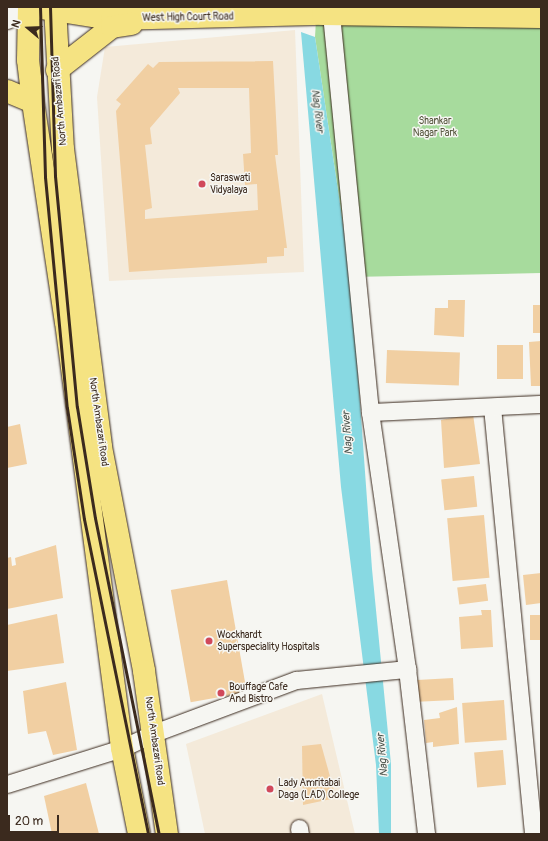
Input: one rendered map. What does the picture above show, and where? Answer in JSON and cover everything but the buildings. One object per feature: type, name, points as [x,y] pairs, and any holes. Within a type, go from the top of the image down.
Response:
[{"type":"main road","name":"West High Court Road","points":[[29,7],[55,8],[112,19],[331,14],[541,17]]},
{"type":"main road","name":"North Ambazari Road","points":[[29,7],[28,60],[33,102],[68,330],[122,748],[139,834]]},
{"type":"main road","name":"North Ambazari Road","points":[[55,8],[57,70],[64,149],[101,447],[154,733],[167,834]]},
{"type":"main road","points":[[57,70],[112,27],[157,19]]},
{"type":"main road","points":[[7,91],[33,102]]},
{"type":"street","points":[[7,20],[11,18],[14,7]]},
{"type":"street","points":[[331,14],[370,412],[426,834]]},
{"type":"street","points":[[370,412],[541,404]]},
{"type":"street","points":[[492,407],[533,834]]},
{"type":"street","points":[[7,784],[122,748],[154,733],[296,680],[404,669]]},
{"type":"shaded area","name":"Saraswati Vidyalaya","points":[[295,30],[304,272],[109,281],[97,97],[105,47]]},
{"type":"shaded area","name":"Lady Amritabai Daga (LAD) College","points":[[322,694],[355,834],[205,834],[186,744]]},
{"type":"green space","name":"Shankar Nagar Park","points":[[316,20],[541,21],[541,273],[351,277],[315,37]]},
{"type":"water","name":"Nag River","points":[[301,32],[315,37],[351,277],[372,569],[391,764],[391,834],[379,834],[376,765],[341,487]]},
{"type":"railway","points":[[40,7],[45,177],[67,408],[84,519],[148,834]]},
{"type":"railway","points":[[50,7],[55,176],[77,407],[95,518],[159,834]]},
{"type":"place","name":"Saraswati Vidyalaya","points":[[202,184]]},
{"type":"place","name":"Wockhardt Superspeciality Hospitals","points":[[209,641]]},
{"type":"place","name":"Bouffage Cafe And Bistro","points":[[221,693]]},
{"type":"place","name":"Lady Amritabai Daga (LAD) College","points":[[270,789]]}]
